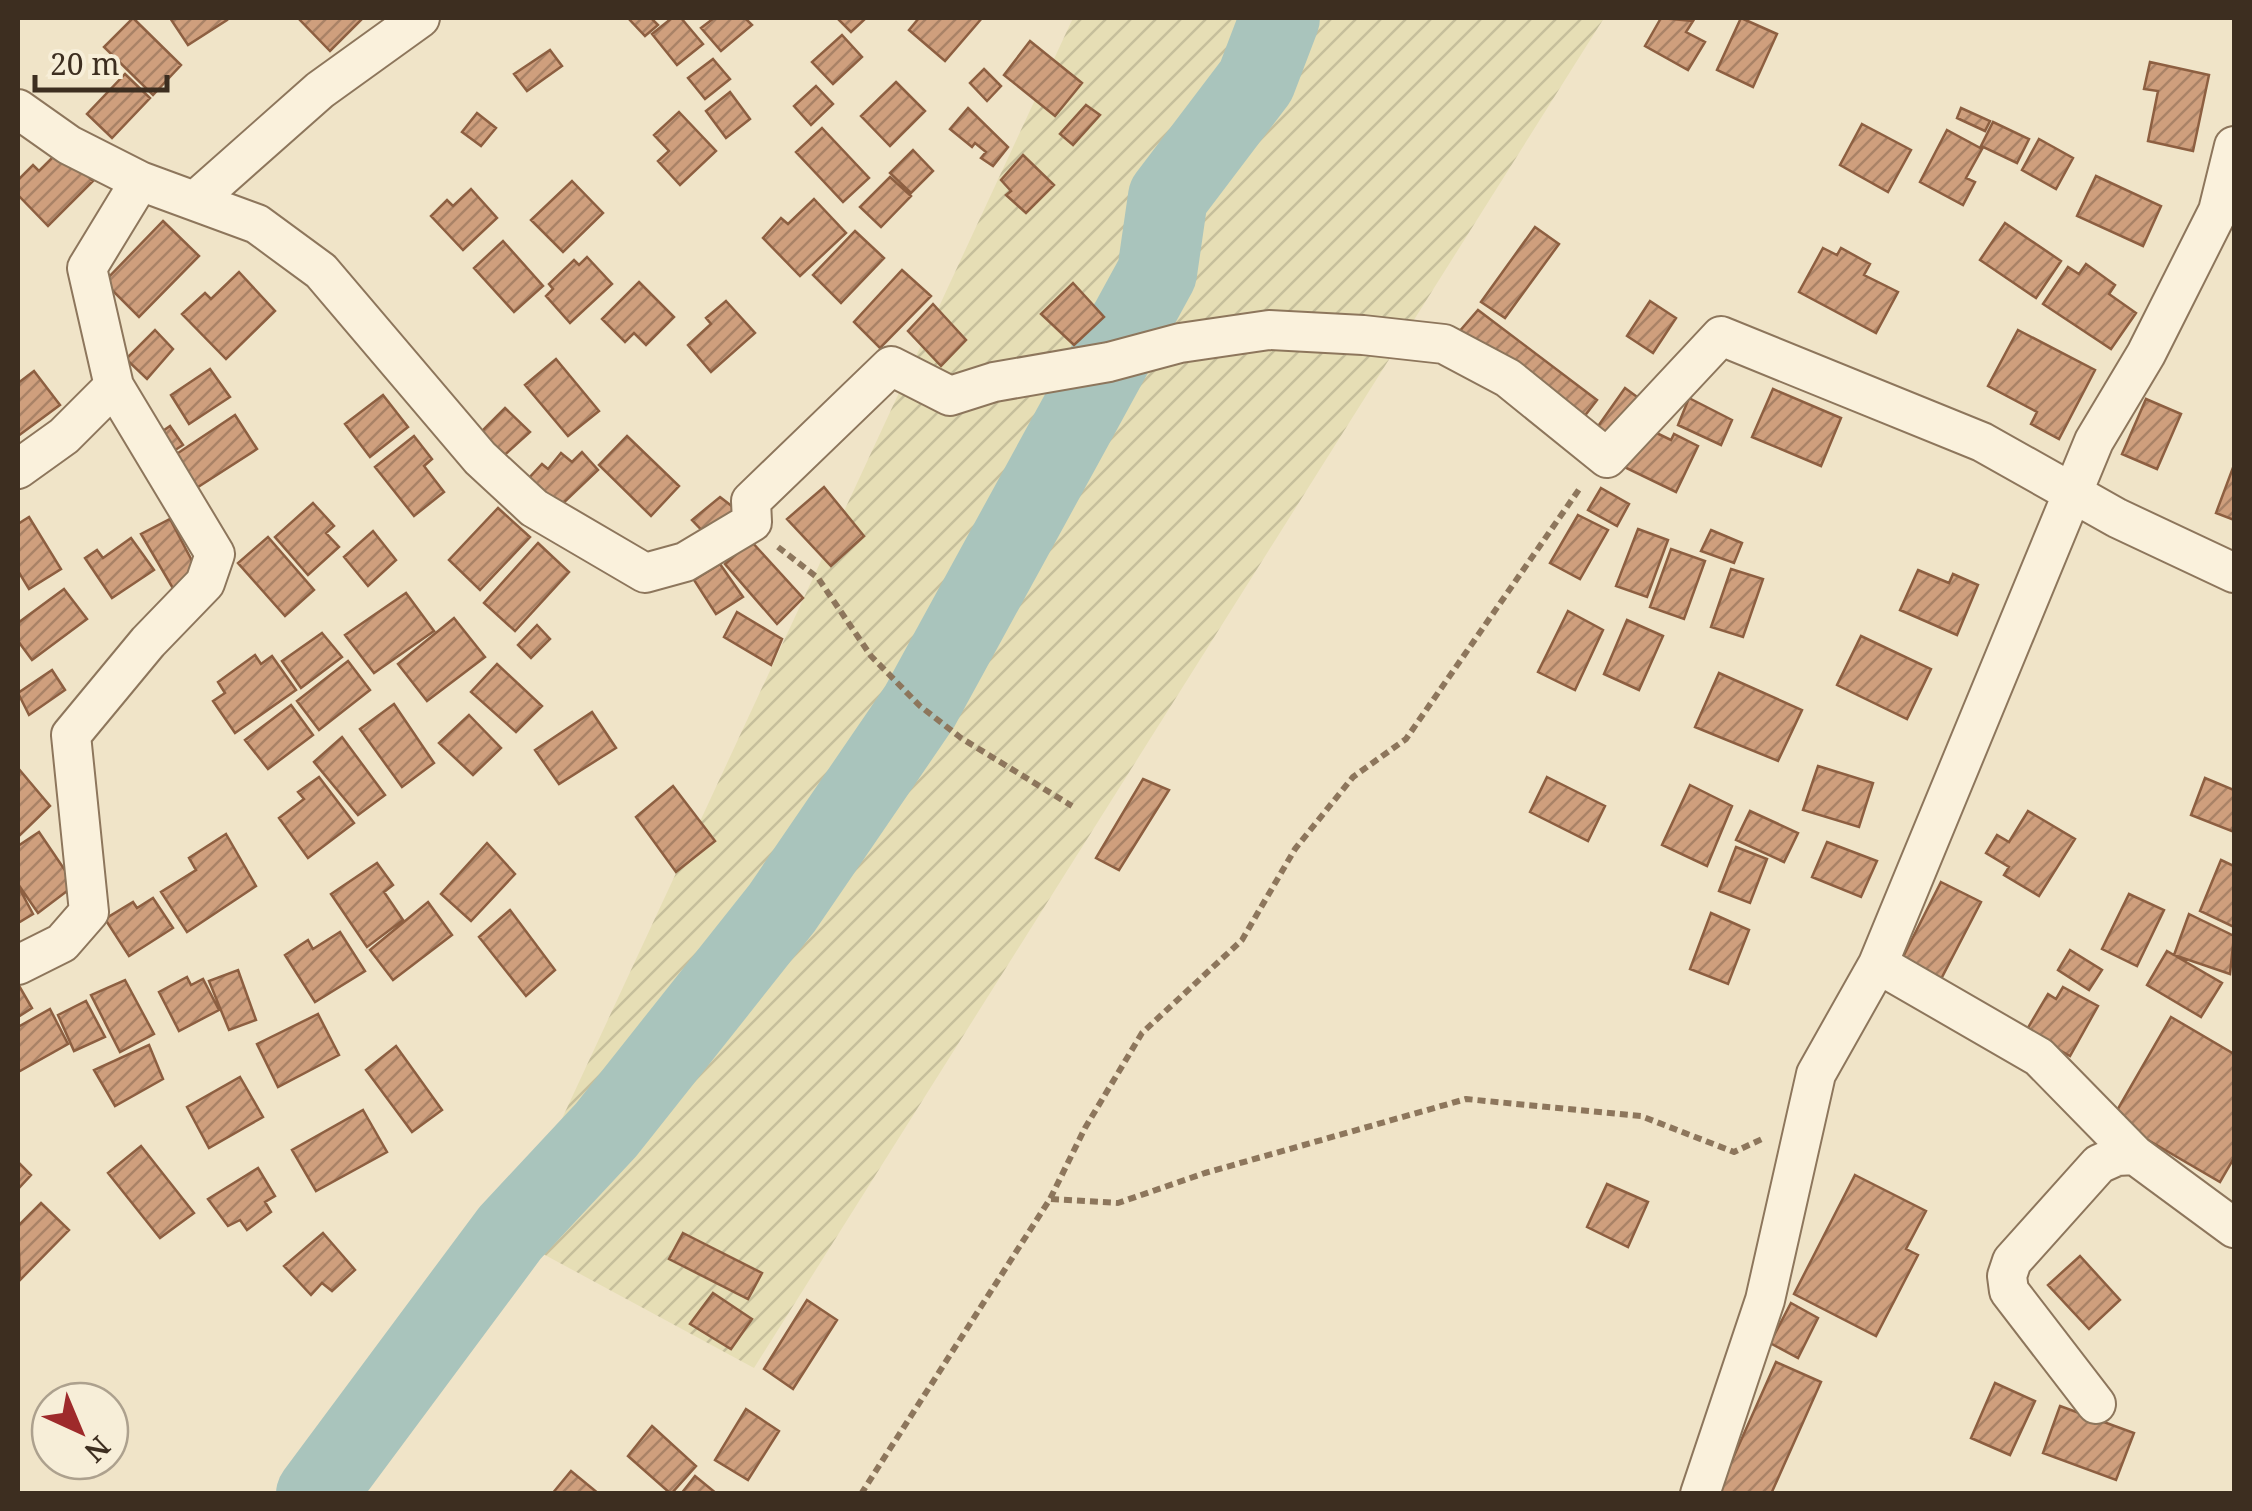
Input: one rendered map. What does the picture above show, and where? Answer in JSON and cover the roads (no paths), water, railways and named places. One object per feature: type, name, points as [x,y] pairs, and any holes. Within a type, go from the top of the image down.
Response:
[{"type":"street","points":[[197,199],[320,90],[420,18]]},
{"type":"street","points":[[18,109],[69,145],[140,181],[257,224],[321,271],[480,458],[534,508],[645,573],[685,562],[752,522],[750,501],[891,366],[950,396],[994,382],[1109,362],[1180,343],[1270,330],[1444,344],[1508,378],[1607,458],[1721,336],[1894,402],[1982,442],[2117,518],[2234,573]]},
{"type":"street","points":[[1700,1494],[1764,1300],[1816,1074],[1878,964],[2094,441],[2146,354],[2218,212],[2234,146]]},
{"type":"street","points":[[18,965],[62,943],[89,912],[72,735],[148,642],[205,583],[215,554],[114,386],[87,268],[140,181]]},
{"type":"street","points":[[18,469],[64,436],[114,386]]},
{"type":"street","points":[[1878,964],[2038,1058],[2135,1155],[2234,1228]]},
{"type":"street","points":[[2096,1404],[2009,1291],[2007,1276],[2012,1261],[2100,1164],[2117,1156],[2135,1155]]},
{"type":"waterway","points":[[316,1494],[510,1233],[606,1130],[782,908],[920,706],[1157,273],[1168,197],[1256,81],[1280,18]]}]
